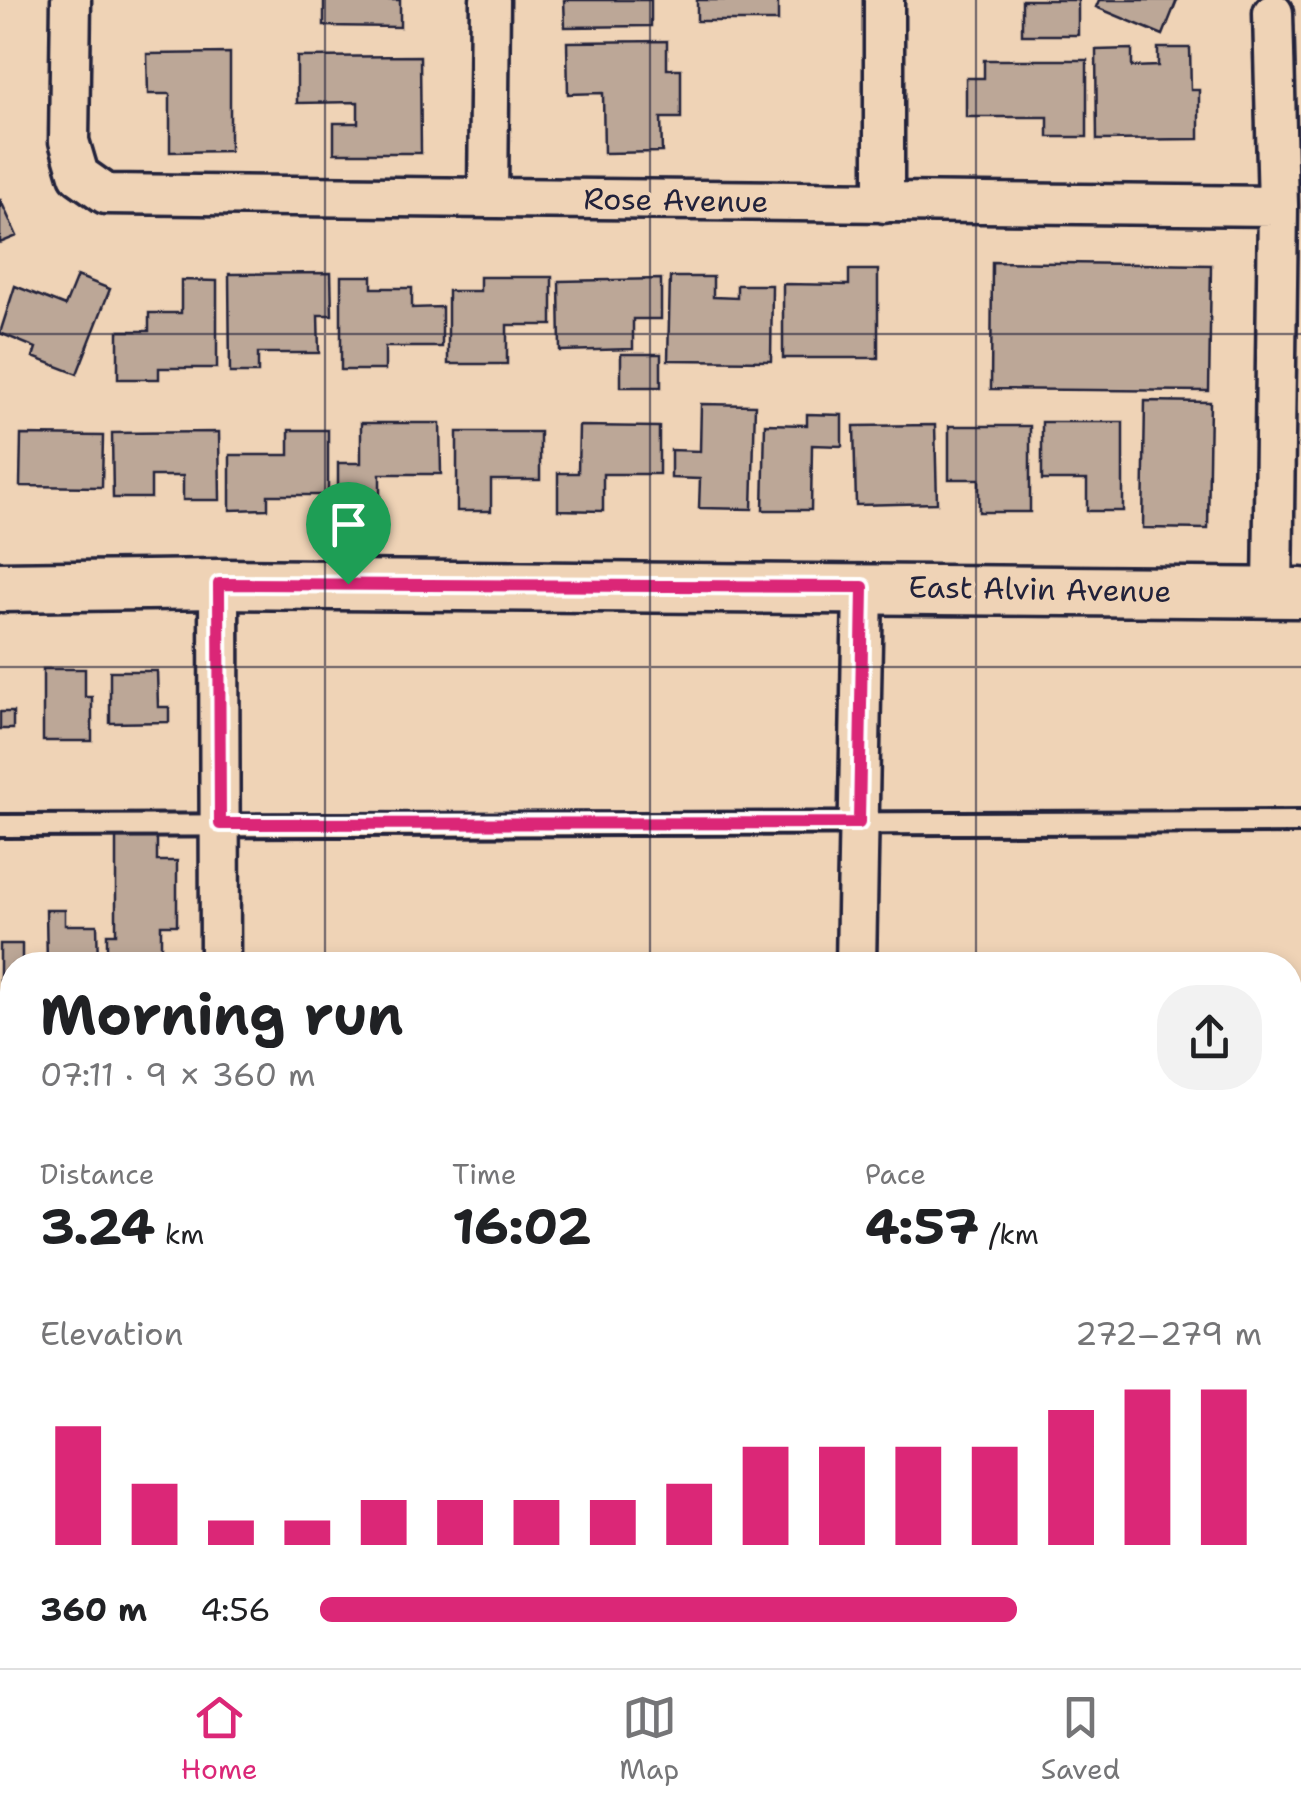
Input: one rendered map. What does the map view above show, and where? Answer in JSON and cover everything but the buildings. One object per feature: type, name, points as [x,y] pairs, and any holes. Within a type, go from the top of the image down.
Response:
[{"type":"street","name":"Rose Avenue","points":[[71,0],[69,141],[79,175],[106,194],[1278,206]]},
{"type":"street","points":[[488,196],[490,0]]},
{"type":"street","points":[[884,0],[884,204]]},
{"type":"street","points":[[1273,13],[1287,592]]},
{"type":"street","points":[[219,584],[220,952]]},
{"type":"street","name":"East Alvin Avenue","points":[[0,587],[219,584],[1287,592]]},
{"type":"street","points":[[856,952],[863,587]]},
{"type":"lane","points":[[0,826],[1301,822]]},
{"type":"route","points":[[219,584],[348,584],[863,587],[859,823],[220,824],[219,584]]}]
